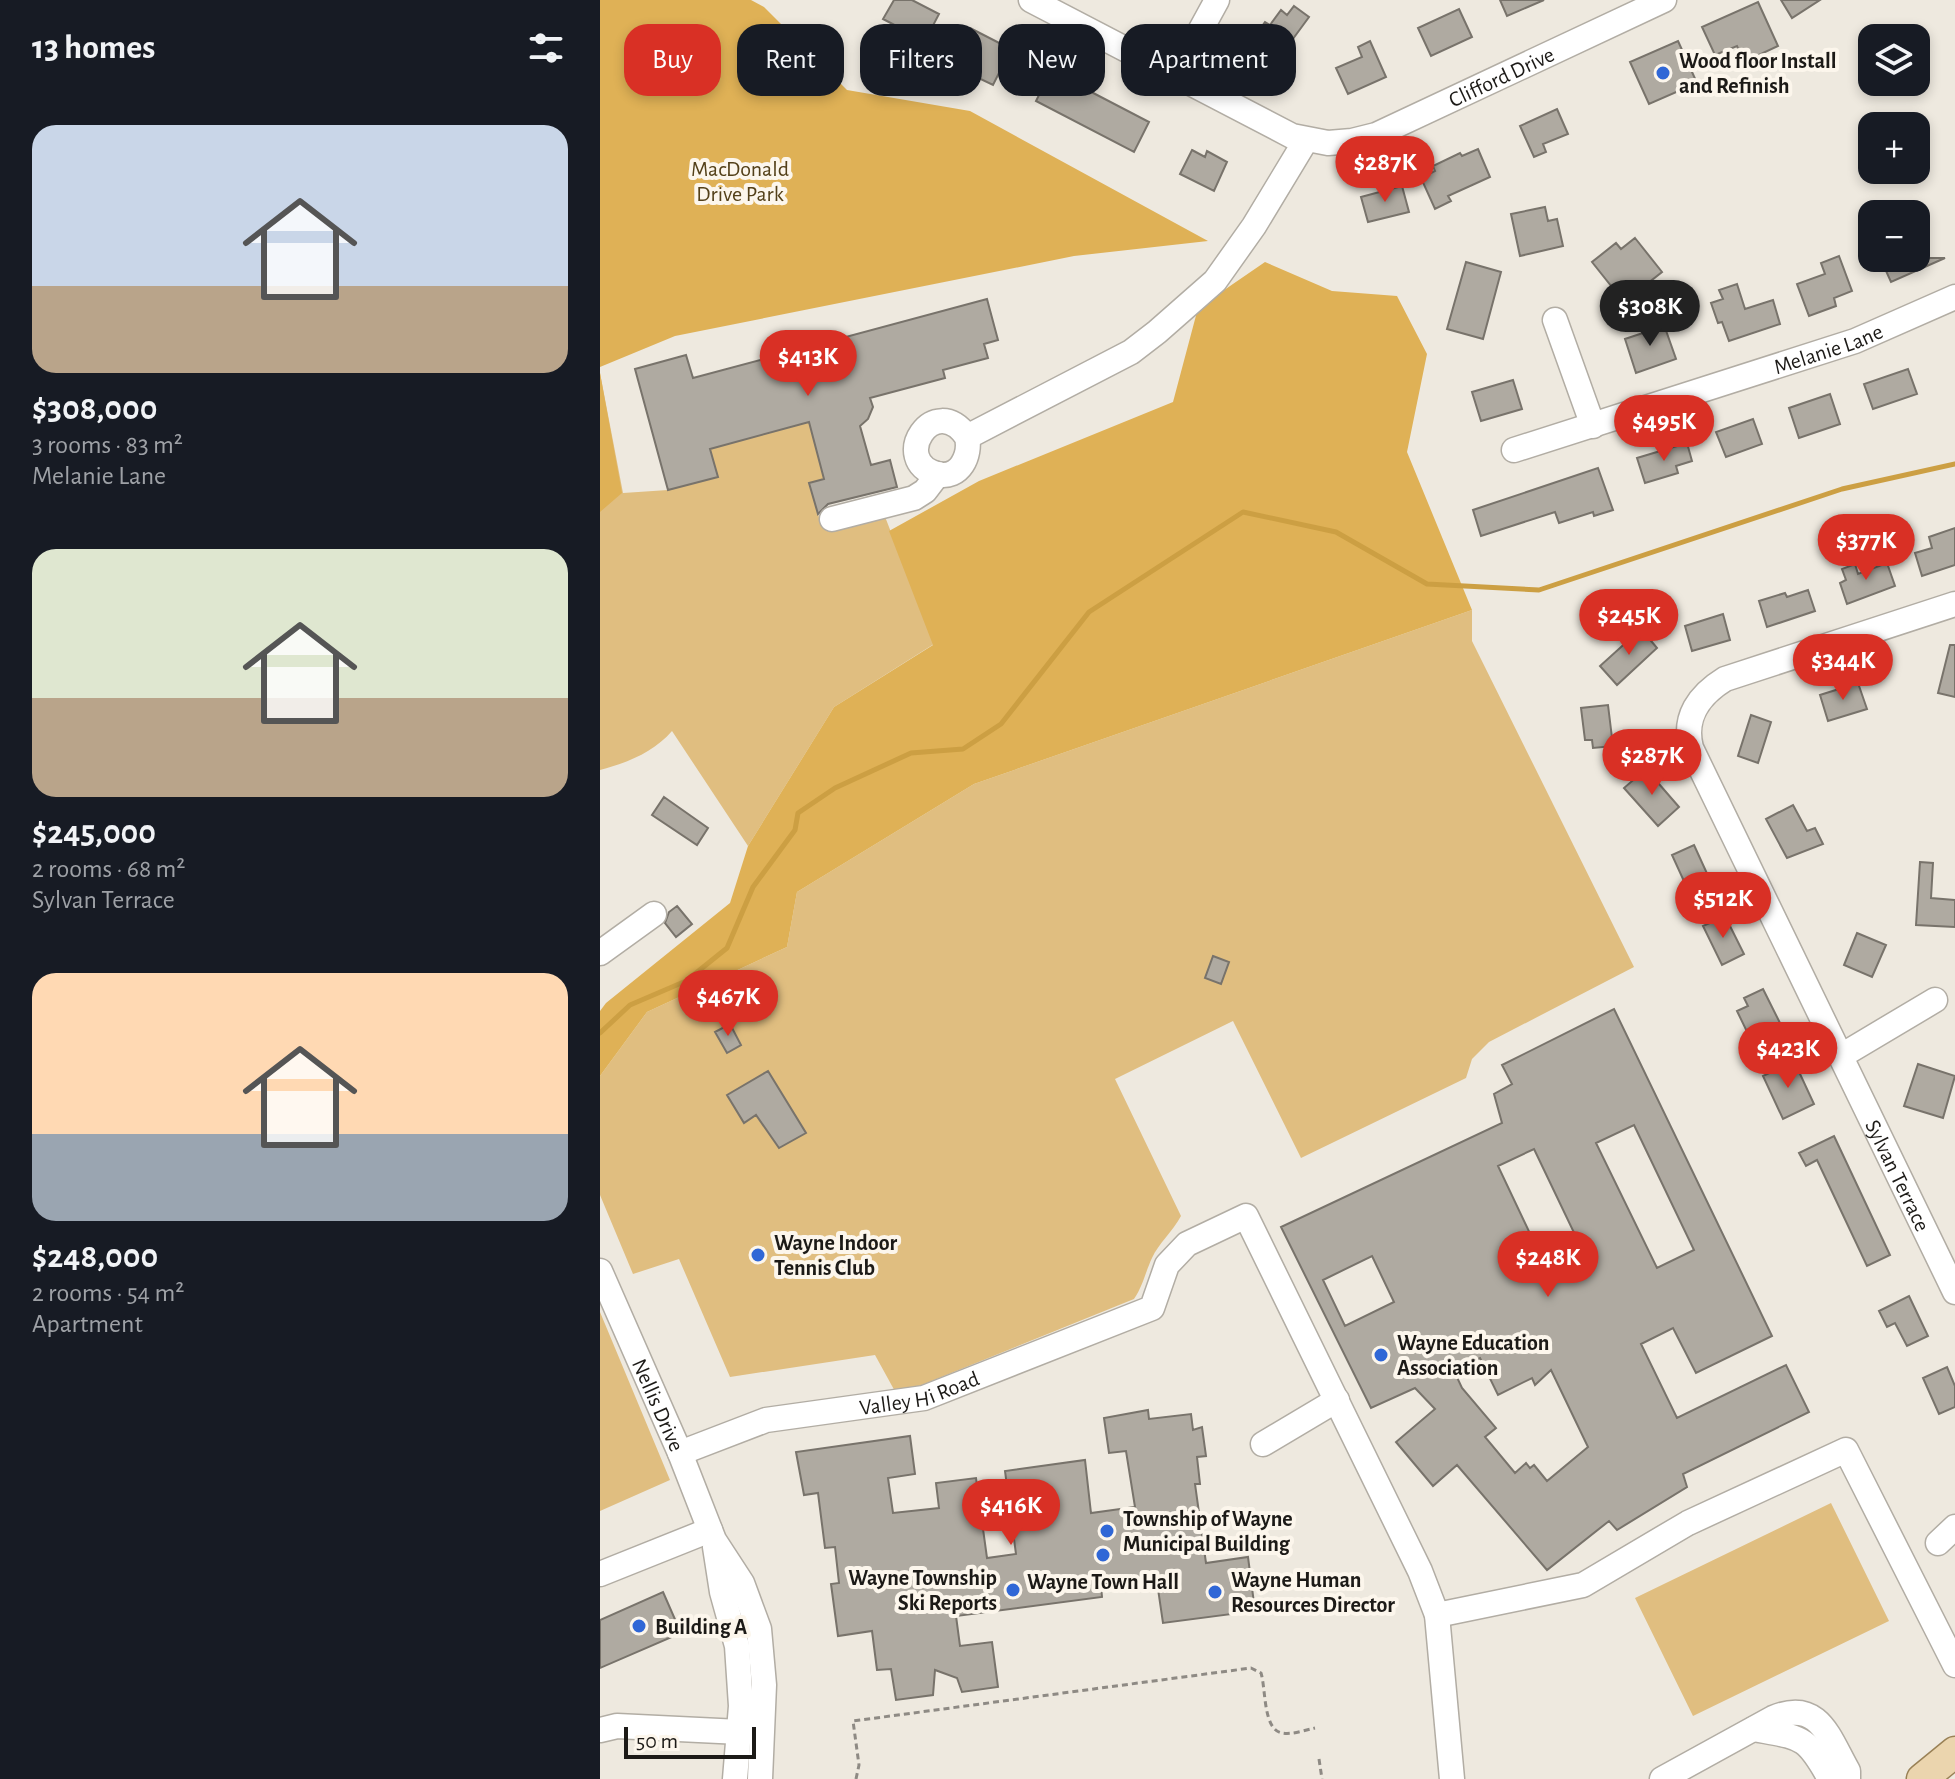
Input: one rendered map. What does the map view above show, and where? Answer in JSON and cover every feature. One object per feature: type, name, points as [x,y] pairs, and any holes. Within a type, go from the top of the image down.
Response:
[{"type":"main road","points":[[1922,1779],[1955,1752]]},
{"type":"street","name":"Clifford Drive","points":[[1031,0],[1121,47]]},
{"type":"street","points":[[1204,24],[1217,0]]},
{"type":"street","name":"Clifford Drive","points":[[1216,96],[1292,136],[1328,143],[1352,141],[1376,135],[1664,0]]},
{"type":"street","points":[[967,437],[1131,352],[1157,332],[1215,281],[1254,226],[1306,140]]},
{"type":"street","name":"Melanie Lane","points":[[1514,450],[1855,341],[1955,297]]},
{"type":"street","points":[[1555,320],[1593,426]]},
{"type":"street","points":[[946,421],[961,429],[967,437],[969,446],[966,459],[961,467],[952,472],[938,474],[920,463],[916,453],[918,436],[927,425],[946,421]]},
{"type":"street","points":[[832,519],[914,498],[925,491],[938,474]]},
{"type":"street","name":"Sylvan Terrace","points":[[1955,604],[1725,679],[1700,699],[1688,726],[1691,748],[1955,1292]]},
{"type":"street","points":[[600,953],[654,914]]},
{"type":"street","points":[[1841,1056],[1935,1000]]},
{"type":"street","name":"Valley Hi Road","points":[[680,1453],[766,1420],[924,1398],[1152,1308],[1167,1265],[1187,1244],[1246,1216],[1337,1400]]},
{"type":"street","name":"Nellis Drive","points":[[600,1271],[680,1453],[712,1535],[742,1583],[759,1629],[764,1685],[760,1779]]},
{"type":"street","points":[[1263,1444],[1337,1400],[1420,1571],[1437,1615],[1452,1779]]},
{"type":"street","points":[[1437,1615],[1583,1585],[1688,1523],[1846,1450],[1955,1665]]},
{"type":"street","points":[[600,1574],[712,1535]]},
{"type":"street","name":"Nellis Drive","points":[[712,1535],[722,1592],[737,1646],[740,1732],[735,1779]]},
{"type":"street","points":[[1662,1779],[1787,1712],[1798,1711],[1813,1717],[1824,1728],[1848,1771],[1848,1779]]},
{"type":"street","points":[[600,1730],[617,1726],[740,1732]]},
{"type":"street","points":[[1754,1729],[1798,1737],[1810,1745],[1830,1779]]},
{"type":"path","points":[[856,1779],[859,1765],[853,1721],[1251,1668],[1261,1673],[1269,1722],[1275,1731],[1286,1733],[1315,1728]]},
{"type":"path","points":[[1319,1759],[1322,1779]]},
{"type":"shaded area","points":[[600,373],[623,493],[668,490],[717,477],[710,449],[809,422],[824,479],[809,483],[819,517],[879,501],[934,644],[834,707],[748,846],[672,731],[639,756],[600,770]]},
{"type":"shaded area","points":[[1472,610],[1472,641],[1634,967],[1489,1042],[1472,1059],[1466,1078],[1301,1158],[1233,1021],[1115,1079],[1181,1216],[1155,1253],[1134,1299],[897,1395],[875,1355],[730,1377],[679,1259],[633,1274],[600,1195],[600,1076],[647,1012],[787,947],[797,892],[974,784]]},
{"type":"shaded area","points":[[600,1312],[670,1480],[600,1511]]},
{"type":"shaded area","points":[[1831,1503],[1889,1621],[1693,1716],[1635,1598]]},
{"type":"green space","name":"MacDonald Drive Park","points":[[600,0],[751,0],[764,7],[781,24],[737,24],[737,96],[844,96],[844,87],[860,92],[860,96],[882,96],[970,111],[1208,241],[1074,256],[675,336],[600,367]]},
{"type":"green space","points":[[1265,262],[1332,291],[1397,296],[1427,354],[1407,452],[1472,610],[974,784],[797,892],[787,947],[647,1012],[600,1076],[600,1011],[730,903],[748,846],[834,707],[933,645],[889,531],[979,481],[1173,402],[1198,308]]},
{"type":"green space","points":[[600,373],[622,493],[600,512]]},
{"type":"building","points":[[894,0],[912,0],[939,14],[934,24],[893,24],[883,19]]},
{"type":"building","points":[[1500,0],[1544,0],[1507,16]]},
{"type":"building","points":[[1781,0],[1820,0],[1792,18]]},
{"type":"building","points":[[1758,2],[1778,46],[1744,62],[1737,46],[1715,55],[1702,27]]},
{"type":"building","points":[[1294,6],[1309,17],[1296,35],[1296,24],[1271,24],[1281,10],[1287,15]]},
{"type":"building","points":[[1459,9],[1472,37],[1431,56],[1418,28]]},
{"type":"building","points":[[982,34],[998,42],[998,75],[993,85],[982,80]]},
{"type":"building","points":[[1370,41],[1386,77],[1348,94],[1336,68],[1362,57],[1358,47]]},
{"type":"building","name":"Wood floor Install and Refinish","points":[[1678,41],[1697,83],[1649,104],[1630,62]]},
{"type":"building","points":[[1038,96],[1099,96],[1149,122],[1134,152],[1036,101]]},
{"type":"building","points":[[1557,109],[1568,134],[1543,144],[1546,152],[1534,157],[1520,126]]},
{"type":"building","points":[[1478,149],[1490,177],[1448,196],[1451,201],[1435,209],[1421,178],[1435,171],[1433,166],[1460,153],[1462,156]]},
{"type":"building","points":[[1192,150],[1205,157],[1207,151],[1227,162],[1214,191],[1180,174]]},
{"type":"building","points":[[1402,186],[1409,212],[1368,222],[1361,197]]},
{"type":"building","points":[[1545,207],[1548,221],[1557,219],[1563,246],[1520,256],[1511,214]]},
{"type":"building","points":[[1635,238],[1662,272],[1624,302],[1592,262],[1616,243],[1621,249]]},
{"type":"building","points":[[1839,256],[1852,291],[1834,298],[1836,306],[1809,316],[1797,284],[1825,274],[1821,263]]},
{"type":"building","points":[[1930,258],[1945,258],[1930,265]]},
{"type":"building","points":[[1466,262],[1501,272],[1483,339],[1447,329]]},
{"type":"building","points":[[1886,272],[1914,272],[1891,282]]},
{"type":"building","points":[[1737,284],[1745,309],[1773,300],[1780,324],[1729,341],[1711,303],[1723,299],[1719,290]]},
{"type":"building","points":[[987,299],[998,340],[984,344],[988,358],[943,370],[945,378],[870,398],[873,407],[868,419],[860,426],[871,465],[890,460],[897,487],[828,504],[818,514],[809,483],[824,479],[809,422],[710,449],[718,477],[668,490],[635,369],[686,355],[693,378]]},
{"type":"building","points":[[1663,322],[1676,359],[1636,373],[1625,339]]},
{"type":"building","points":[[1908,369],[1917,394],[1873,409],[1864,384]]},
{"type":"building","points":[[1513,380],[1522,409],[1481,421],[1472,392]]},
{"type":"building","points":[[1830,394],[1840,424],[1799,438],[1789,408]]},
{"type":"building","points":[[1753,419],[1762,444],[1726,457],[1716,432]]},
{"type":"building","points":[[1687,443],[1692,461],[1676,466],[1678,473],[1645,483],[1637,458]]},
{"type":"building","points":[[1598,468],[1613,510],[1594,516],[1593,512],[1559,523],[1555,512],[1481,536],[1473,510]]},
{"type":"building","points":[[1955,528],[1955,565],[1922,576],[1915,553],[1932,548],[1929,537]]},
{"type":"building","points":[[1887,563],[1895,586],[1847,604],[1840,583],[1846,580],[1842,569],[1855,564],[1858,574]]},
{"type":"building","points":[[1808,590],[1815,611],[1767,627],[1759,601]]},
{"type":"building","points":[[1723,614],[1730,640],[1692,651],[1685,626]]},
{"type":"building","points":[[1641,629],[1657,648],[1617,685],[1600,666]]},
{"type":"building","points":[[1950,645],[1955,645],[1955,697],[1938,693]]},
{"type":"building","points":[[1858,683],[1867,709],[1828,721],[1820,695]]},
{"type":"building","points":[[1608,705],[1613,746],[1593,748],[1592,740],[1585,740],[1581,708]]},
{"type":"building","points":[[1751,715],[1771,722],[1758,763],[1738,756]]},
{"type":"building","points":[[1646,769],[1679,807],[1658,826],[1624,788]]},
{"type":"building","points":[[664,797],[708,828],[697,845],[652,815]]},
{"type":"building","points":[[1793,805],[1807,831],[1815,828],[1823,844],[1787,858],[1766,819]]},
{"type":"building","points":[[1694,845],[1715,891],[1693,901],[1672,855]]},
{"type":"building","points":[[1920,862],[1933,863],[1931,898],[1955,900],[1955,927],[1916,925]]},
{"type":"building","points":[[677,906],[692,924],[676,937],[665,923],[669,912]]},
{"type":"building","points":[[1725,916],[1744,954],[1722,965],[1703,926]]},
{"type":"building","points":[[1857,933],[1886,945],[1872,977],[1844,965]]},
{"type":"building","points":[[1213,956],[1229,962],[1221,984],[1205,978]]},
{"type":"building","points":[[1763,989],[1781,1025],[1751,1040],[1737,1011],[1748,1006],[1744,998]]},
{"type":"building","points":[[1614,1009],[1772,1336],[1696,1373],[1673,1328],[1641,1344],[1677,1418],[1786,1365],[1809,1412],[1683,1474],[1687,1487],[1617,1530],[1609,1521],[1547,1570],[1457,1465],[1433,1486],[1396,1442],[1435,1409],[1415,1388],[1371,1408],[1281,1227],[1502,1123],[1494,1094],[1512,1084],[1502,1065]],"holes":[[[1634,1125],[1694,1250],[1657,1268],[1596,1143]],[[1534,1149],[1578,1241],[1542,1259],[1498,1166]],[[1372,1256],[1394,1302],[1345,1326],[1323,1280]],[[1480,1358],[1498,1395],[1532,1378],[1535,1385],[1551,1370],[1588,1447],[1547,1481],[1534,1465],[1530,1468],[1526,1463],[1515,1473],[1485,1437],[1496,1428],[1462,1388],[1454,1371]]]},
{"type":"building","points":[[730,1024],[741,1045],[727,1053],[715,1032]]},
{"type":"building","points":[[1794,1061],[1814,1104],[1783,1119],[1763,1076]]},
{"type":"building","points":[[1918,1064],[1955,1076],[1943,1118],[1904,1106]]},
{"type":"building","points":[[768,1071],[806,1133],[779,1148],[756,1115],[744,1123],[727,1095]]},
{"type":"building","points":[[1834,1136],[1890,1255],[1867,1266],[1817,1160],[1806,1166],[1799,1153]]},
{"type":"building","points":[[1909,1296],[1928,1336],[1907,1346],[1895,1323],[1887,1327],[1879,1311]]},
{"type":"building","points":[[1947,1367],[1955,1386],[1955,1407],[1939,1414],[1923,1378]]},
{"type":"building","points":[[1148,1410],[1149,1419],[1191,1414],[1193,1430],[1202,1427],[1206,1456],[1197,1457],[1200,1484],[1195,1484],[1206,1563],[1248,1557],[1255,1611],[1163,1623],[1157,1582],[1101,1586],[1102,1597],[956,1616],[960,1646],[992,1642],[998,1687],[962,1692],[957,1678],[935,1670],[933,1695],[896,1700],[891,1669],[877,1670],[872,1631],[838,1636],[831,1584],[839,1583],[835,1547],[825,1548],[818,1493],[804,1495],[796,1452],[910,1436],[915,1474],[888,1478],[893,1513],[939,1508],[936,1483],[976,1478],[987,1558],[1016,1554],[1005,1471],[1085,1460],[1091,1513],[1135,1507],[1126,1451],[1109,1453],[1104,1418]]},
{"type":"building","name":"Building A","points":[[663,1592],[681,1633],[600,1668],[600,1620]]},
{"type":"waterway","points":[[600,1033],[630,1005],[686,981],[727,948],[753,887],[795,830],[798,813],[835,788],[911,753],[963,749],[1001,724],[1089,612],[1243,512],[1336,532],[1427,584],[1539,590],[1842,489],[1955,464]]},
{"type":"place","name":"Wood floor Install and Refinish","points":[[1663,73]]},
{"type":"place","name":"Wayne Indoor Tennis Club","points":[[758,1255]]},
{"type":"place","name":"Wayne Education Association","points":[[1381,1355]]},
{"type":"place","name":"Township of Wayne Municipal Building","points":[[1107,1531]]},
{"type":"place","name":"Wayne Town Hall","points":[[1103,1555]]},
{"type":"place","name":"Wayne Township Ski Reports","points":[[1013,1590]]},
{"type":"place","name":"Wayne Human Resources Director","points":[[1215,1592]]},
{"type":"place","name":"Building A","points":[[639,1626]]}]
